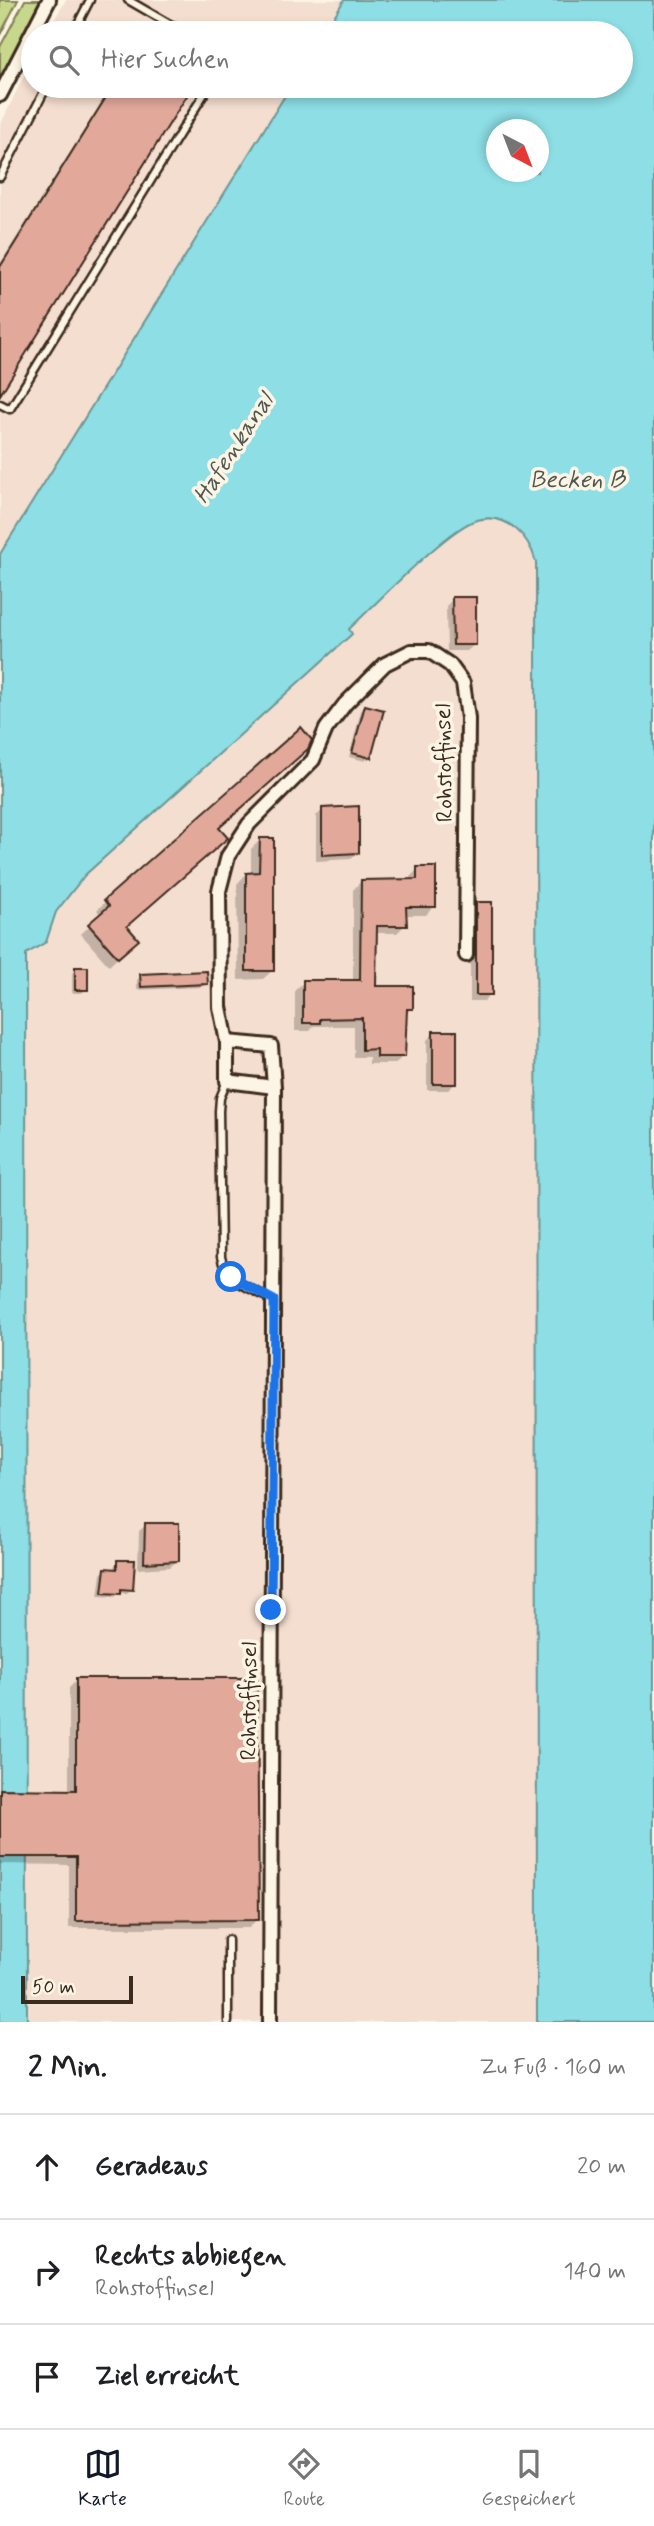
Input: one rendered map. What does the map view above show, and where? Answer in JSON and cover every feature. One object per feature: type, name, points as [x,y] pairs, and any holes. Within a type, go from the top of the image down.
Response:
[{"type":"street","points":[[38,21],[49,0]]},
{"type":"street","points":[[0,95],[21,54]]},
{"type":"street","name":"Rohstoffinsel","points":[[227,1082],[227,1042],[220,1007],[219,891],[228,856],[249,824],[313,760],[326,729],[345,704],[385,664],[411,651],[429,651],[450,665],[463,683],[468,718],[466,955]]},
{"type":"street","name":"Rohstoffinsel","points":[[227,1042],[271,1046],[274,1087],[270,2022]]},
{"type":"street","points":[[227,1082],[274,1087]]},
{"type":"lane","points":[[80,21],[90,0]]},
{"type":"lane","points":[[128,0],[164,21]]},
{"type":"lane","points":[[0,177],[41,98]]},
{"type":"lane","points":[[0,404],[10,409],[202,98]]},
{"type":"lane","points":[[227,1082],[220,1098],[219,1111],[223,1269],[231,1277],[274,1300]]},
{"type":"lane","points":[[228,1940],[228,2022]]},
{"type":"shaded area","points":[[66,0],[344,0],[331,21],[53,21]]},
{"type":"shaded area","points":[[21,81],[21,98],[284,98],[0,554],[0,126]]},
{"type":"shaded area","points":[[478,519],[493,519],[509,524],[523,534],[532,547],[536,562],[537,2022],[27,2022],[26,954],[46,941],[56,912],[85,875],[352,634],[349,629],[454,531]]},
{"type":"green space","points":[[0,0],[18,0],[0,35]]},
{"type":"green space","points":[[25,0],[40,0],[29,21],[21,21],[21,38],[0,79],[0,47]]},
{"type":"water","points":[[344,0],[654,0],[654,2022],[537,2022],[536,562],[528,543],[515,528],[488,518],[464,526],[431,552],[349,629],[352,634],[85,875],[56,912],[46,942],[26,954],[27,2022],[0,2022],[0,554],[284,98],[633,98],[633,21],[331,21]]},
{"type":"building","points":[[106,98],[186,98],[0,395],[0,267]]},
{"type":"building","points":[[452,597],[476,597],[476,645],[453,645]]},
{"type":"building","points":[[365,705],[384,710],[371,758],[352,753]]},
{"type":"building","points":[[301,727],[312,740],[308,749],[219,828],[228,838],[127,926],[139,940],[118,958],[88,924],[109,906],[104,900]]},
{"type":"building","points":[[359,806],[359,853],[322,855],[322,808]]},
{"type":"building","points":[[260,838],[274,838],[274,971],[246,971],[246,873],[259,872]]},
{"type":"building","points":[[417,867],[436,867],[436,907],[406,907],[407,926],[377,926],[376,986],[413,986],[413,1009],[407,1009],[405,1057],[376,1057],[376,1049],[362,1050],[362,1018],[320,1019],[320,1023],[303,1023],[303,980],[360,980],[361,880],[417,879]]},
{"type":"building","points":[[476,902],[492,902],[492,995],[476,995]]},
{"type":"building","points":[[75,967],[88,967],[88,990],[75,990]]},
{"type":"building","points":[[207,971],[208,984],[141,987],[140,974]]},
{"type":"building","points":[[433,1031],[457,1031],[457,1084],[433,1084]]},
{"type":"building","points":[[145,1523],[179,1523],[179,1561],[144,1563]]},
{"type":"building","points":[[117,1560],[135,1560],[133,1590],[121,1589],[121,1594],[102,1593],[105,1568],[117,1569]]},
{"type":"building","points":[[76,1678],[257,1678],[259,1920],[76,1921],[76,1857],[0,1857],[0,1789],[76,1790]]},
{"type":"route","points":[[231,1277],[274,1300],[271,1610]]},
{"type":"water label","name":"Hafenkanal","points":[[234,449]]},
{"type":"water label","name":"Becken B","points":[[577,480]]}]
